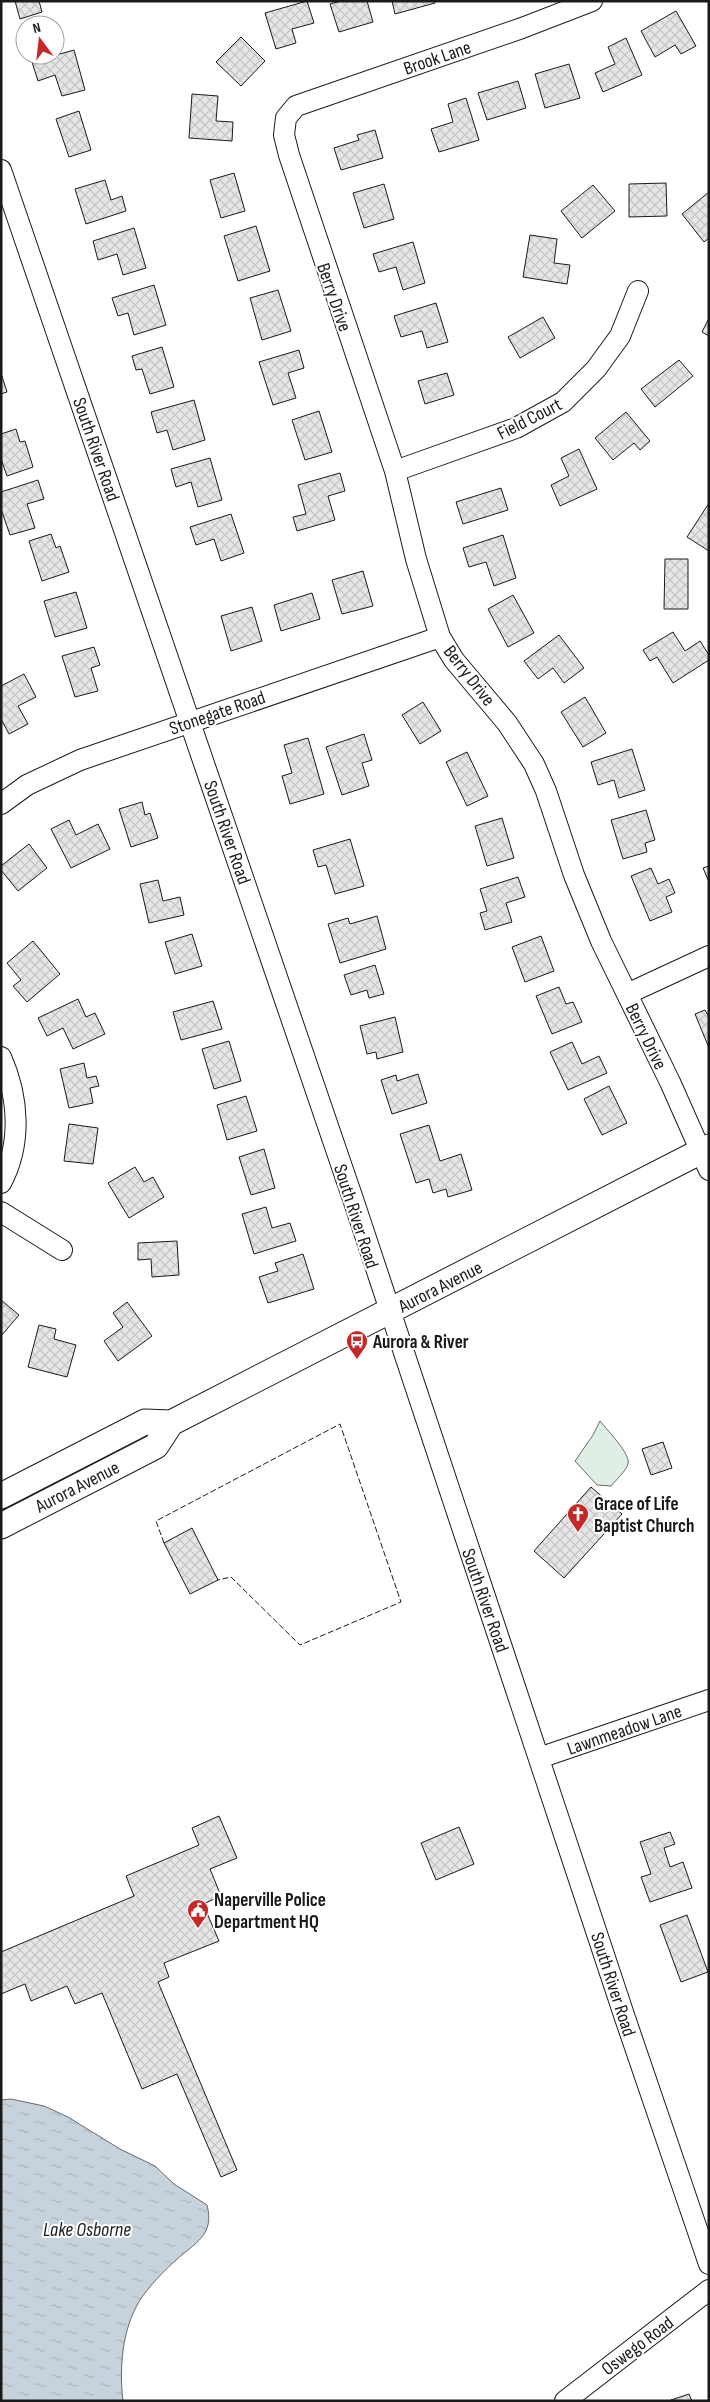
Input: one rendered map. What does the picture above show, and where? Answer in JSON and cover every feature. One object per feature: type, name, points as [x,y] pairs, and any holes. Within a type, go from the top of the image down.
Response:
[{"type":"main road","name":"Aurora Avenue","points":[[1,1496],[145,1422],[171,1423],[388,1312],[706,1156]]},
{"type":"main road","name":"Aurora Avenue","points":[[1,1526],[156,1446],[171,1423]]},
{"type":"street","name":"Brook Lane","points":[[286,118],[296,106],[522,28],[592,1]]},
{"type":"street","name":"Berry Drive","points":[[286,118],[284,135],[289,155],[395,471],[416,559],[440,637],[454,660],[507,723],[534,764],[546,791],[574,875],[601,941],[706,1156]]},
{"type":"street","name":"South River Road","points":[[1,170],[354,1202],[388,1312],[709,2264]]},
{"type":"street","name":"Field Court","points":[[395,471],[516,428],[563,402],[596,369],[620,336],[638,291]]},
{"type":"street","name":"Stonegate Road","points":[[1,804],[33,782],[80,760],[440,637]]},
{"type":"street","points":[[627,994],[709,956]]},
{"type":"street","points":[[1,1057],[8,1071],[15,1100],[17,1127],[13,1154],[1,1183]]},
{"type":"street","points":[[1,1212],[62,1250]]},
{"type":"street","name":"Lawnmeadow Lane","points":[[539,1758],[709,1700]]},
{"type":"street","name":"Oswego Road","points":[[565,2401],[709,2290]]},
{"type":"green space","points":[[600,1421],[622,1448],[628,1460],[625,1470],[611,1486],[597,1485],[575,1461]]},
{"type":"green space","points":[[149,1432],[151,1435],[1,1514],[1,1507]]},
{"type":"water","name":"Lake Osborne","points":[[11,2099],[44,2106],[68,2117],[120,2149],[155,2166],[174,2184],[207,2205],[208,2224],[202,2237],[157,2279],[144,2294],[134,2311],[123,2349],[121,2375],[123,2401],[1,2401],[1,2100]]},
{"type":"building","points":[[15,1],[39,1],[42,12],[33,15],[19,15]]},
{"type":"building","points":[[307,1],[314,23],[292,29],[296,43],[276,49],[265,13]]},
{"type":"building","points":[[341,1],[367,1],[373,22],[339,32],[330,4]]},
{"type":"building","points":[[392,1],[435,1],[435,3],[395,14]]},
{"type":"building","points":[[676,11],[696,46],[681,54],[675,45],[655,57],[641,31]]},
{"type":"building","points":[[241,37],[265,61],[241,86],[216,62]]},
{"type":"building","points":[[626,38],[642,75],[603,92],[595,73],[615,64],[608,47]]},
{"type":"building","points":[[74,50],[85,90],[62,96],[55,75],[38,81],[33,65],[65,65],[65,53]]},
{"type":"building","points":[[569,64],[580,98],[545,108],[535,74]]},
{"type":"building","points":[[518,81],[526,108],[487,120],[478,93]]},
{"type":"building","points":[[192,94],[218,96],[216,121],[233,122],[232,141],[189,138]]},
{"type":"building","points":[[466,98],[479,140],[439,152],[431,129],[453,122],[448,104]]},
{"type":"building","points":[[79,111],[91,150],[69,157],[56,119]]},
{"type":"building","points":[[375,130],[383,158],[341,170],[334,148],[359,140],[357,135]]},
{"type":"building","points":[[234,173],[245,211],[221,218],[210,180]]},
{"type":"building","points":[[105,180],[111,200],[122,196],[126,211],[86,224],[75,189]]},
{"type":"building","points":[[666,183],[667,216],[629,217],[629,184]]},
{"type":"building","points":[[384,184],[394,219],[364,228],[353,193]]},
{"type":"building","points":[[593,185],[615,211],[582,238],[561,211]]},
{"type":"building","points":[[709,192],[709,238],[704,242],[682,214]]},
{"type":"building","points":[[256,226],[270,271],[238,281],[224,236]]},
{"type":"building","points":[[134,228],[146,268],[123,275],[117,254],[98,260],[93,241]]},
{"type":"building","points":[[530,235],[557,239],[554,263],[570,265],[567,284],[523,277]]},
{"type":"building","points":[[413,242],[425,283],[403,290],[396,267],[379,272],[373,254]]},
{"type":"building","points":[[154,285],[166,325],[134,335],[128,313],[118,316],[112,298]]},
{"type":"building","points":[[278,290],[291,331],[262,340],[250,298]]},
{"type":"building","points":[[436,303],[448,342],[427,348],[422,331],[401,337],[394,316]]},
{"type":"building","points":[[543,317],[555,338],[520,358],[508,337]]},
{"type":"building","points":[[709,318],[709,336],[702,332]]},
{"type":"building","points":[[162,347],[174,387],[150,394],[142,369],[136,370],[132,356]]},
{"type":"building","points":[[299,350],[304,368],[288,373],[296,398],[273,405],[259,362]]},
{"type":"building","points":[[679,360],[693,376],[655,407],[641,389]]},
{"type":"building","points":[[1,373],[7,392],[1,394]]},
{"type":"building","points":[[447,373],[454,395],[425,404],[418,381]]},
{"type":"building","points":[[194,400],[205,440],[173,450],[167,430],[157,433],[151,412]]},
{"type":"building","points":[[319,411],[332,452],[305,460],[292,420]]},
{"type":"building","points":[[626,412],[650,441],[640,450],[634,443],[613,460],[595,438]]},
{"type":"building","points":[[16,429],[20,442],[25,441],[33,467],[7,476],[1,459],[1,434]]},
{"type":"building","points":[[579,449],[597,489],[560,506],[551,485],[569,476],[561,458]]},
{"type":"building","points":[[210,458],[222,500],[198,507],[191,482],[176,487],[171,469]]},
{"type":"building","points":[[340,473],[345,491],[328,496],[335,520],[297,531],[293,517],[306,514],[298,485]]},
{"type":"building","points":[[38,480],[44,499],[27,504],[35,528],[10,535],[1,509],[1,492]]},
{"type":"building","points":[[501,488],[508,510],[463,524],[456,502]]},
{"type":"building","points":[[709,503],[709,551],[687,537]]},
{"type":"building","points":[[231,514],[244,553],[221,561],[214,539],[196,545],[190,527]]},
{"type":"building","points":[[51,534],[56,548],[60,546],[69,572],[42,581],[29,541]]},
{"type":"building","points":[[503,535],[516,578],[494,586],[486,562],[469,567],[463,548]]},
{"type":"building","points":[[665,559],[688,559],[688,609],[664,609]]},
{"type":"building","points":[[363,571],[373,606],[342,614],[332,580]]},
{"type":"building","points":[[76,592],[87,628],[55,637],[44,601]]},
{"type":"building","points":[[312,593],[320,619],[281,631],[274,605]]},
{"type":"building","points":[[513,595],[534,633],[508,647],[488,609]]},
{"type":"building","points":[[252,607],[262,641],[231,651],[221,616]]},
{"type":"building","points":[[673,632],[685,651],[700,641],[709,655],[709,660],[673,683],[657,657],[650,661],[643,650]]},
{"type":"building","points":[[559,635],[584,668],[564,683],[553,668],[538,679],[524,661]]},
{"type":"building","points":[[94,647],[100,665],[91,668],[98,691],[75,697],[62,656]]},
{"type":"building","points":[[24,674],[36,697],[18,706],[28,724],[9,734],[1,719],[1,686]]},
{"type":"building","points":[[585,697],[606,733],[583,747],[561,712]]},
{"type":"building","points":[[423,702],[441,731],[420,744],[402,715]]},
{"type":"building","points":[[364,734],[372,760],[362,763],[369,786],[342,795],[326,747]]},
{"type":"building","points":[[308,738],[324,794],[290,804],[282,776],[292,773],[284,745]]},
{"type":"building","points":[[632,749],[645,790],[619,798],[614,780],[598,785],[591,762]]},
{"type":"building","points":[[467,752],[488,796],[467,806],[446,762]]},
{"type":"building","points":[[142,802],[145,815],[150,813],[158,838],[131,847],[119,809]]},
{"type":"building","points":[[646,810],[655,840],[645,843],[647,852],[623,859],[611,820]]},
{"type":"building","points":[[502,818],[514,858],[487,866],[475,826]]},
{"type":"building","points":[[69,820],[76,835],[98,824],[110,849],[71,868],[51,829]]},
{"type":"building","points":[[350,839],[364,886],[335,894],[326,865],[318,867],[313,850]]},
{"type":"building","points":[[29,844],[47,868],[18,891],[1,870],[1,866]]},
{"type":"building","points":[[709,866],[709,882],[703,868]]},
{"type":"building","points":[[651,868],[658,884],[669,879],[675,893],[666,897],[672,912],[650,921],[631,876]]},
{"type":"building","points":[[518,877],[525,897],[506,903],[512,922],[485,930],[480,913],[487,911],[480,889]]},
{"type":"building","points":[[158,880],[163,901],[180,897],[184,915],[149,923],[140,884]]},
{"type":"building","points":[[377,916],[386,949],[340,963],[328,924],[348,918],[350,924]]},
{"type":"building","points":[[192,934],[202,966],[175,974],[165,942]]},
{"type":"building","points":[[541,936],[554,971],[525,982],[512,947]]},
{"type":"building","points":[[33,941],[60,974],[27,1002],[13,986],[21,980],[7,963]]},
{"type":"building","points":[[375,965],[384,994],[369,998],[367,990],[351,995],[344,975]]},
{"type":"building","points":[[559,987],[566,1004],[573,1002],[582,1022],[552,1034],[536,996]]},
{"type":"building","points":[[78,999],[86,1017],[95,1013],[105,1034],[73,1049],[63,1028],[47,1036],[38,1018]]},
{"type":"building","points":[[213,1001],[222,1029],[181,1040],[173,1012]]},
{"type":"building","points":[[705,1010],[709,1017],[709,1048],[695,1014]]},
{"type":"building","points":[[395,1017],[403,1052],[377,1059],[376,1052],[367,1054],[360,1026]]},
{"type":"building","points":[[229,1041],[241,1081],[214,1089],[202,1049]]},
{"type":"building","points":[[572,1042],[582,1064],[599,1056],[607,1073],[568,1090],[550,1052]]},
{"type":"building","points":[[84,1063],[87,1078],[96,1076],[99,1086],[90,1088],[93,1103],[69,1108],[60,1069]]},
{"type":"building","points":[[418,1074],[427,1103],[392,1114],[381,1080],[396,1075],[397,1081]]},
{"type":"building","points":[[609,1086],[627,1123],[602,1135],[584,1099]]},
{"type":"building","points":[[246,1096],[257,1131],[227,1140],[217,1105]]},
{"type":"building","points":[[69,1124],[98,1128],[93,1164],[64,1161]]},
{"type":"building","points":[[429,1125],[440,1161],[461,1154],[472,1190],[448,1197],[446,1189],[433,1193],[429,1179],[416,1183],[400,1134]]},
{"type":"building","points":[[264,1149],[275,1188],[251,1195],[239,1157]]},
{"type":"building","points":[[135,1167],[144,1182],[153,1177],[164,1197],[129,1218],[108,1183]]},
{"type":"building","points":[[266,1207],[272,1228],[290,1223],[296,1241],[254,1254],[242,1214]]},
{"type":"building","points":[[177,1241],[179,1275],[152,1277],[151,1259],[138,1260],[138,1243]]},
{"type":"building","points":[[303,1254],[314,1289],[268,1303],[259,1277],[278,1271],[275,1263]]},
{"type":"building","points":[[1,1300],[19,1315],[1,1336]]},
{"type":"building","points":[[127,1302],[152,1336],[118,1361],[104,1341],[123,1327],[113,1313]]},
{"type":"building","points":[[39,1325],[56,1329],[54,1339],[76,1345],[67,1377],[28,1367]]},
{"type":"building","points":[[663,1442],[672,1468],[651,1475],[642,1449]]},
{"type":"building","name":"Grace of Life Baptist Church","points":[[591,1487],[622,1514],[564,1578],[534,1551]]},
{"type":"building","points":[[192,1528],[218,1580],[190,1594],[164,1543]]},
{"type":"building","points":[[219,1816],[237,1858],[210,1869],[221,1896],[203,1904],[219,1941],[164,1963],[169,1977],[158,1982],[237,2170],[221,2177],[177,2074],[142,2089],[102,1993],[75,2004],[67,1986],[31,2001],[25,1984],[1,1994],[1,1952],[134,1896],[126,1876],[199,1845],[192,1828]]},
{"type":"building","points":[[459,1827],[474,1864],[436,1880],[421,1843]]},
{"type":"building","points":[[670,1832],[675,1844],[664,1848],[670,1867],[683,1862],[692,1888],[650,1902],[641,1877],[651,1874],[640,1842]]},
{"type":"building","points":[[687,1915],[708,1972],[681,1982],[660,1925]]},
{"type":"building","points":[[689,2394],[692,2401],[671,2400]]},
{"type":"fence","points":[[164,1543],[156,1521],[340,1424],[401,1602],[300,1645],[231,1577],[218,1580]]},
{"type":"place","name":"Aurora & River","points":[[357,1360]]},
{"type":"place","name":"Grace of Life Baptist Church","points":[[578,1533]]},
{"type":"place","name":"Naperville Police Department HQ","points":[[198,1929]]}]
